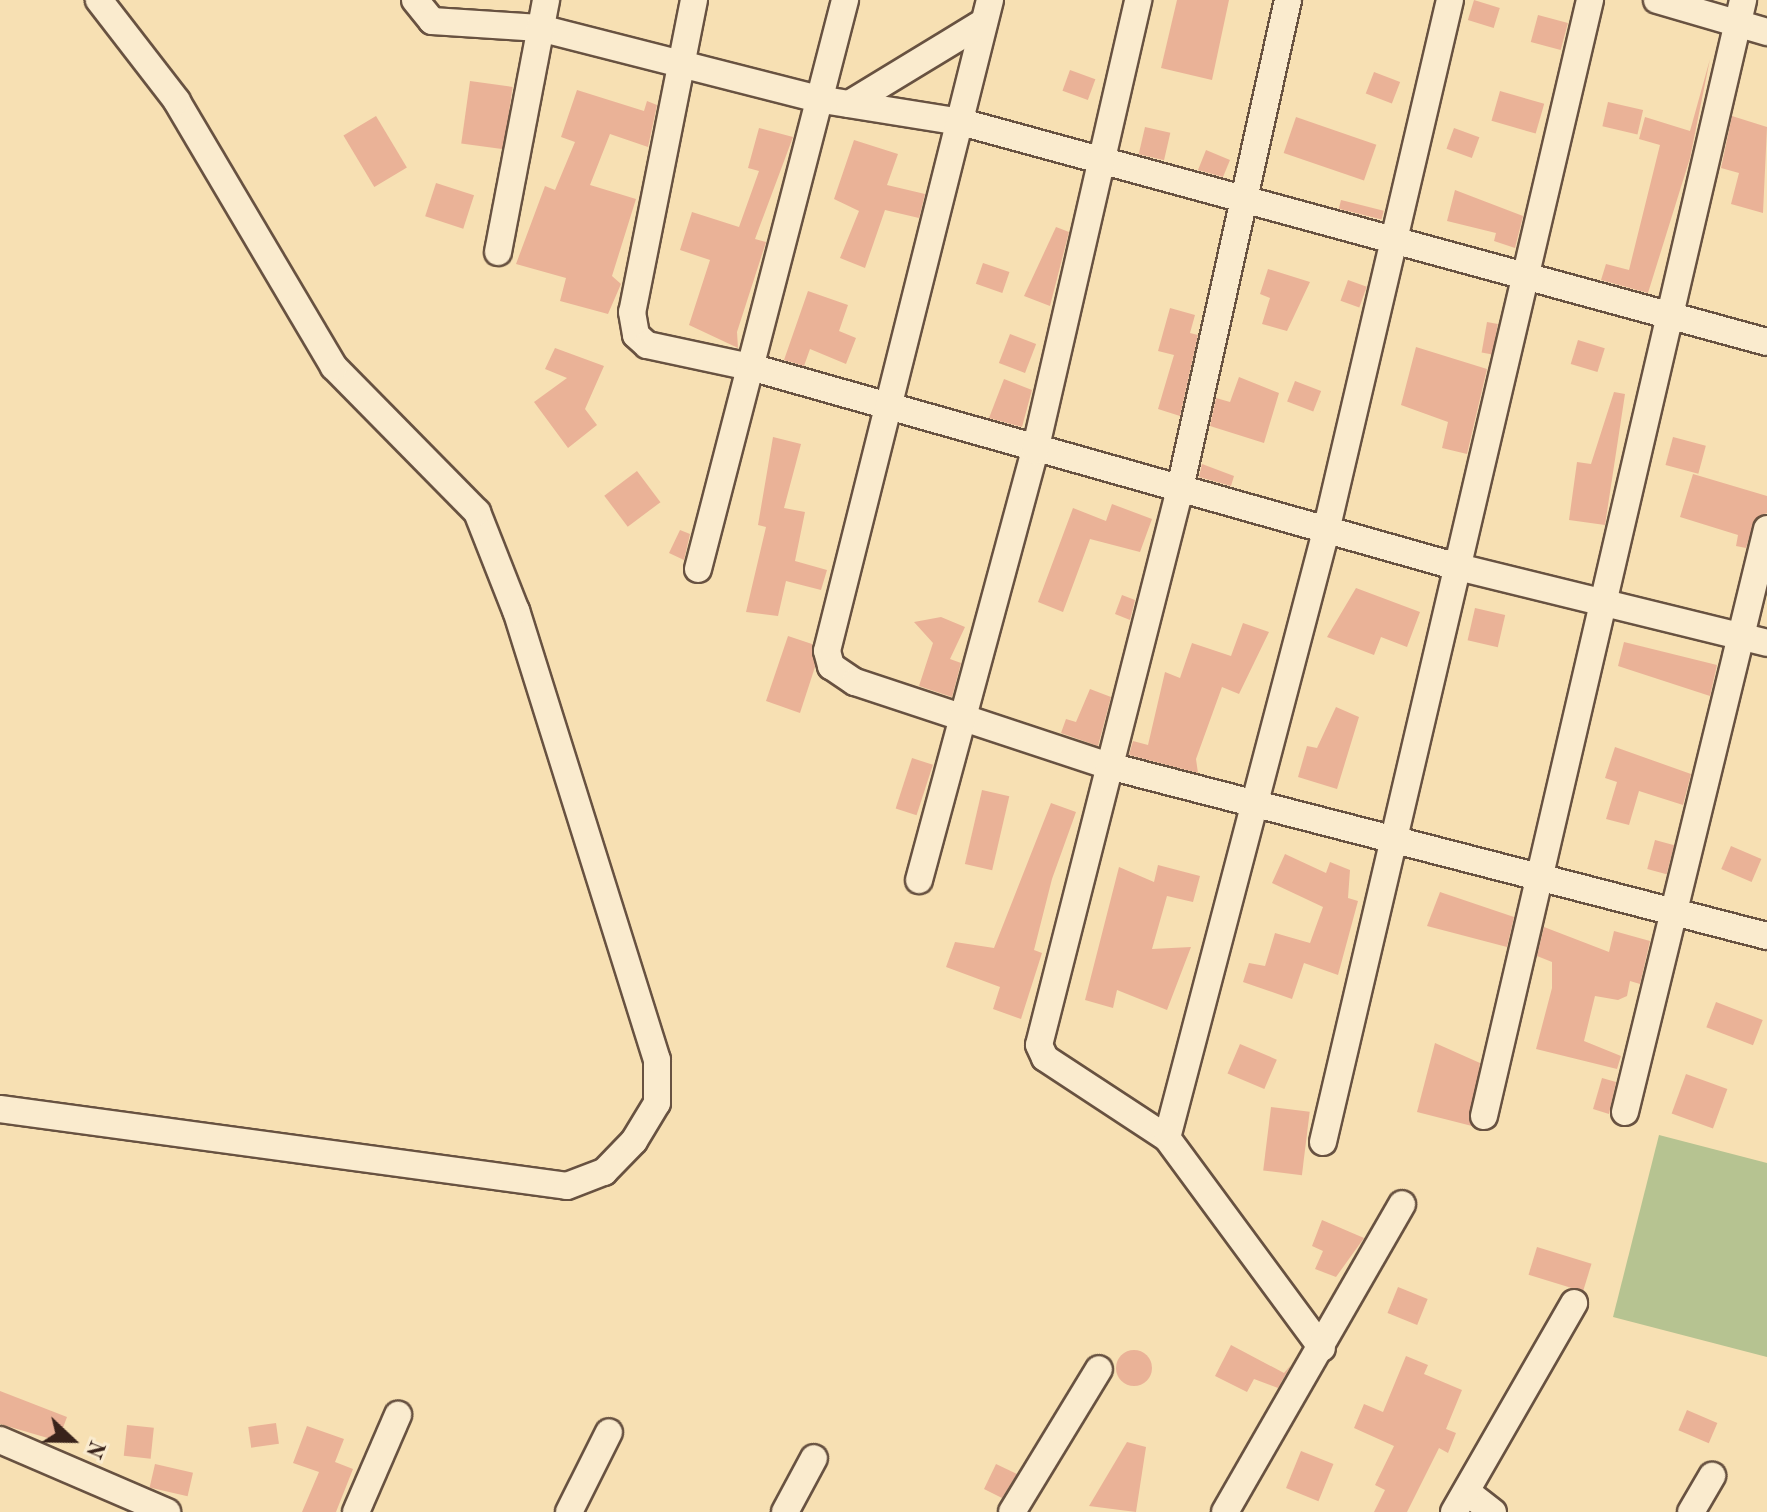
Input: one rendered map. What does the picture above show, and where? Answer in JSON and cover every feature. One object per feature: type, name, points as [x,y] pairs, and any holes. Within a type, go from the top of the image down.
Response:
[{"type":"street","points":[[0,1109],[567,1186],[604,1172],[634,1141],[657,1103],[657,1060],[516,611],[477,512],[334,367],[177,101],[99,0]]},
{"type":"street","points":[[415,0],[432,21],[540,28],[836,102],[961,122],[1246,197],[1396,243],[1530,279],[1673,313],[1767,342]]},
{"type":"street","points":[[498,252],[546,0]]},
{"type":"street","points":[[694,0],[632,312],[636,335],[647,345],[754,368],[888,410],[1179,493],[1458,567],[1767,643]]},
{"type":"street","points":[[698,569],[754,368],[836,102],[845,0]]},
{"type":"street","points":[[919,880],[1035,451],[1138,0]]},
{"type":"street","points":[[1288,0],[1179,493],[1039,1045],[1045,1058],[1167,1138],[1322,1348]]},
{"type":"street","points":[[1167,1138],[1326,531],[1396,243],[1450,0]]},
{"type":"street","points":[[1323,1142],[1458,567],[1530,279],[1590,0]]},
{"type":"street","points":[[1657,0],[1741,12],[1767,32]]},
{"type":"street","points":[[836,102],[987,11]]},
{"type":"street","points":[[987,11],[827,651],[840,676],[1109,766],[1767,936]]},
{"type":"street","points":[[1484,1116],[1741,12]]},
{"type":"street","points":[[1625,1112],[1767,529]]},
{"type":"street","points":[[1225,1512],[1402,1204]]},
{"type":"street","points":[[1493,1512],[1461,1502],[1574,1303]]},
{"type":"street","points":[[1012,1512],[1099,1369]]},
{"type":"street","points":[[356,1512],[398,1415]]},
{"type":"street","points":[[569,1512],[609,1432]]},
{"type":"street","points":[[0,1440],[138,1507],[167,1512]]},
{"type":"street","points":[[785,1512],[814,1458]]},
{"type":"street","points":[[1691,1512],[1712,1476]]},
{"type":"green space","points":[[1659,1135],[1767,1163],[1767,1357],[1613,1317]]},
{"type":"building","points":[[1177,0],[1229,0],[1212,80],[1161,68]]},
{"type":"building","points":[[1474,0],[1500,8],[1494,28],[1468,20]]},
{"type":"building","points":[[1538,15],[1568,23],[1561,50],[1531,42]]},
{"type":"building","points":[[1710,59],[1690,158],[1648,293],[1601,280],[1606,264],[1629,270],[1660,145],[1639,139],[1645,117],[1690,131]]},
{"type":"building","points":[[1070,70],[1095,79],[1088,100],[1062,91]]},
{"type":"building","points":[[1374,72],[1400,82],[1392,104],[1366,93]]},
{"type":"building","points":[[470,81],[513,87],[504,149],[461,143]]},
{"type":"building","points":[[577,90],[644,111],[647,101],[657,105],[648,147],[610,134],[590,185],[636,199],[612,276],[621,284],[608,314],[560,301],[566,278],[516,264],[545,186],[555,190],[575,142],[561,137]]},
{"type":"building","points":[[1500,91],[1544,104],[1536,133],[1491,121]]},
{"type":"building","points":[[1608,102],[1643,110],[1637,134],[1602,126]]},
{"type":"building","points":[[376,116],[407,167],[374,187],[343,136]]},
{"type":"building","points":[[1732,116],[1767,127],[1763,213],[1731,204],[1739,173],[1721,168]]},
{"type":"building","points":[[1296,117],[1376,145],[1364,181],[1284,153]]},
{"type":"building","points":[[1145,127],[1170,133],[1164,160],[1139,154]]},
{"type":"building","points":[[759,128],[793,137],[755,239],[766,242],[737,332],[738,348],[689,325],[710,260],[680,250],[692,212],[739,227],[759,171],[748,168]]},
{"type":"building","points":[[1454,128],[1479,137],[1472,158],[1446,149]]},
{"type":"building","points":[[854,140],[898,154],[887,185],[925,194],[919,218],[885,210],[865,268],[840,258],[859,211],[834,199]]},
{"type":"building","points":[[1206,150],[1230,160],[1223,177],[1198,170]]},
{"type":"building","points":[[436,183],[474,195],[463,229],[425,216]]},
{"type":"building","points":[[1455,190],[1523,216],[1515,248],[1494,241],[1496,233],[1447,221]]},
{"type":"building","points":[[1341,200],[1384,211],[1382,219],[1339,209]]},
{"type":"building","points":[[1056,227],[1069,232],[1050,306],[1024,296]]},
{"type":"building","points":[[983,263],[1009,272],[1002,293],[976,284]]},
{"type":"building","points":[[1268,269],[1310,282],[1287,331],[1262,324],[1270,298],[1260,294]]},
{"type":"building","points":[[1348,280],[1367,287],[1359,308],[1340,301]]},
{"type":"building","points":[[808,291],[848,305],[839,331],[856,338],[846,364],[810,349],[804,366],[784,360]]},
{"type":"building","points":[[1170,308],[1195,315],[1190,333],[1198,335],[1180,416],[1158,409],[1174,355],[1158,351]]},
{"type":"building","points":[[1487,322],[1498,324],[1492,354],[1482,353]]},
{"type":"building","points":[[1010,334],[1036,344],[1025,373],[999,363]]},
{"type":"building","points":[[1578,340],[1605,348],[1597,372],[1571,364]]},
{"type":"building","points":[[1416,347],[1487,369],[1467,454],[1442,448],[1448,422],[1401,405]]},
{"type":"building","points":[[555,348],[604,366],[585,409],[597,425],[568,448],[534,402],[567,378],[545,369]]},
{"type":"building","points":[[1239,377],[1279,393],[1264,443],[1210,426],[1216,398],[1230,402]]},
{"type":"building","points":[[1004,379],[1032,390],[1022,427],[989,418]]},
{"type":"building","points":[[1295,381],[1321,391],[1313,412],[1287,402]]},
{"type":"building","points":[[1614,392],[1625,394],[1605,525],[1569,520],[1577,462],[1591,464]]},
{"type":"building","points":[[773,437],[801,444],[784,508],[805,512],[795,561],[827,570],[821,590],[786,581],[778,616],[746,612],[766,527],[758,525]]},
{"type":"building","points":[[1673,437],[1706,446],[1698,474],[1665,465]]},
{"type":"building","points":[[1202,464],[1234,476],[1231,486],[1199,477]]},
{"type":"building","points":[[637,471],[660,502],[628,527],[604,496]]},
{"type":"building","points":[[1693,474],[1767,496],[1767,513],[1755,519],[1746,548],[1736,546],[1738,535],[1680,517]]},
{"type":"building","points":[[1112,504],[1152,519],[1140,552],[1090,539],[1063,612],[1038,602],[1073,508],[1106,521]]},
{"type":"building","points":[[680,530],[690,534],[684,560],[669,553]]},
{"type":"building","points":[[1356,588],[1420,612],[1407,647],[1381,637],[1374,655],[1327,637]]},
{"type":"building","points":[[1122,595],[1135,600],[1130,620],[1115,614]]},
{"type":"building","points":[[1475,608],[1505,615],[1498,647],[1468,640]]},
{"type":"building","points":[[941,617],[965,627],[950,659],[961,663],[952,697],[919,686],[933,643],[914,622]]},
{"type":"building","points":[[1243,623],[1269,632],[1239,694],[1222,687],[1196,759],[1198,773],[1129,755],[1133,741],[1148,745],[1165,672],[1180,678],[1192,643],[1231,656]]},
{"type":"building","points":[[788,636],[812,644],[815,667],[800,713],[766,701]]},
{"type":"building","points":[[1624,642],[1717,665],[1710,696],[1618,666]]},
{"type":"building","points":[[1090,689],[1111,697],[1098,746],[1061,733],[1066,719],[1076,722]]},
{"type":"building","points":[[1336,707],[1359,717],[1337,789],[1298,777],[1307,746],[1317,748]]},
{"type":"building","points":[[1615,747],[1691,774],[1683,805],[1639,791],[1629,825],[1606,819],[1617,782],[1605,778]]},
{"type":"building","points":[[912,758],[933,765],[917,815],[896,808]]},
{"type":"building","points":[[982,790],[1009,796],[992,870],[965,864]]},
{"type":"building","points":[[1051,803],[1076,812],[1052,879],[1034,950],[1042,953],[1021,1019],[993,1009],[1000,987],[946,967],[955,942],[994,948]]},
{"type":"building","points":[[1655,840],[1674,845],[1667,874],[1647,869]]},
{"type":"building","points":[[1731,846],[1761,859],[1752,882],[1721,869]]},
{"type":"building","points":[[1285,854],[1326,873],[1330,862],[1350,870],[1348,898],[1358,901],[1338,975],[1304,963],[1292,999],[1243,982],[1249,963],[1265,966],[1275,933],[1310,943],[1323,907],[1272,883]]},
{"type":"building","points":[[1158,865],[1200,876],[1193,902],[1167,896],[1152,949],[1191,947],[1167,1010],[1117,990],[1113,1008],[1085,1000],[1119,867],[1154,882]]},
{"type":"building","points":[[1440,892],[1514,917],[1507,947],[1427,926]]},
{"type":"building","points":[[1544,927],[1609,952],[1614,931],[1650,941],[1640,984],[1630,981],[1627,996],[1618,1000],[1595,996],[1584,1041],[1621,1056],[1617,1069],[1536,1049],[1552,988],[1552,962],[1537,956]]},
{"type":"building","points":[[1716,1002],[1763,1020],[1753,1045],[1706,1027]]},
{"type":"building","points":[[1435,1043],[1480,1063],[1472,1126],[1417,1112]]},
{"type":"building","points":[[1240,1044],[1277,1060],[1264,1089],[1227,1073]]},
{"type":"building","points":[[1686,1074],[1727,1089],[1713,1129],[1672,1113]]},
{"type":"building","points":[[1602,1078],[1616,1082],[1609,1114],[1593,1109]]},
{"type":"building","points":[[1271,1107],[1310,1112],[1302,1175],[1263,1171]]},
{"type":"building","points":[[1322,1220],[1364,1238],[1336,1277],[1315,1269],[1323,1251],[1312,1246]]},
{"type":"building","points":[[1537,1247],[1592,1264],[1583,1291],[1529,1275]]},
{"type":"building","points":[[1398,1287],[1428,1299],[1417,1325],[1388,1313]]},
{"type":"building","points":[[1231,1345],[1284,1373],[1291,1365],[1278,1388],[1254,1379],[1247,1392],[1215,1376]]},
{"type":"building","points":[[1134,1350],[1147,1355],[1152,1368],[1147,1381],[1134,1386],[1121,1381],[1116,1368],[1121,1355]]},
{"type":"building","points":[[1406,1356],[1428,1365],[1424,1374],[1462,1390],[1446,1429],[1456,1433],[1448,1453],[1439,1448],[1407,1512],[1374,1512],[1385,1490],[1375,1485],[1394,1446],[1354,1428],[1364,1404],[1383,1412]]},
{"type":"building","points":[[0,1391],[67,1417],[58,1441],[0,1424]]},
{"type":"building","points":[[1687,1410],[1717,1423],[1709,1443],[1678,1430]]},
{"type":"building","points":[[276,1423],[279,1444],[251,1448],[248,1427]]},
{"type":"building","points":[[127,1425],[154,1428],[151,1459],[124,1456]]},
{"type":"building","points":[[307,1426],[344,1439],[335,1462],[353,1469],[336,1512],[302,1512],[319,1472],[293,1463]]},
{"type":"building","points":[[1127,1442],[1146,1447],[1136,1512],[1089,1506]]},
{"type":"building","points":[[1301,1451],[1333,1464],[1318,1501],[1286,1488]]},
{"type":"building","points":[[155,1464],[193,1473],[188,1496],[150,1487]]},
{"type":"building","points":[[996,1464],[1017,1474],[1002,1498],[984,1489]]}]
